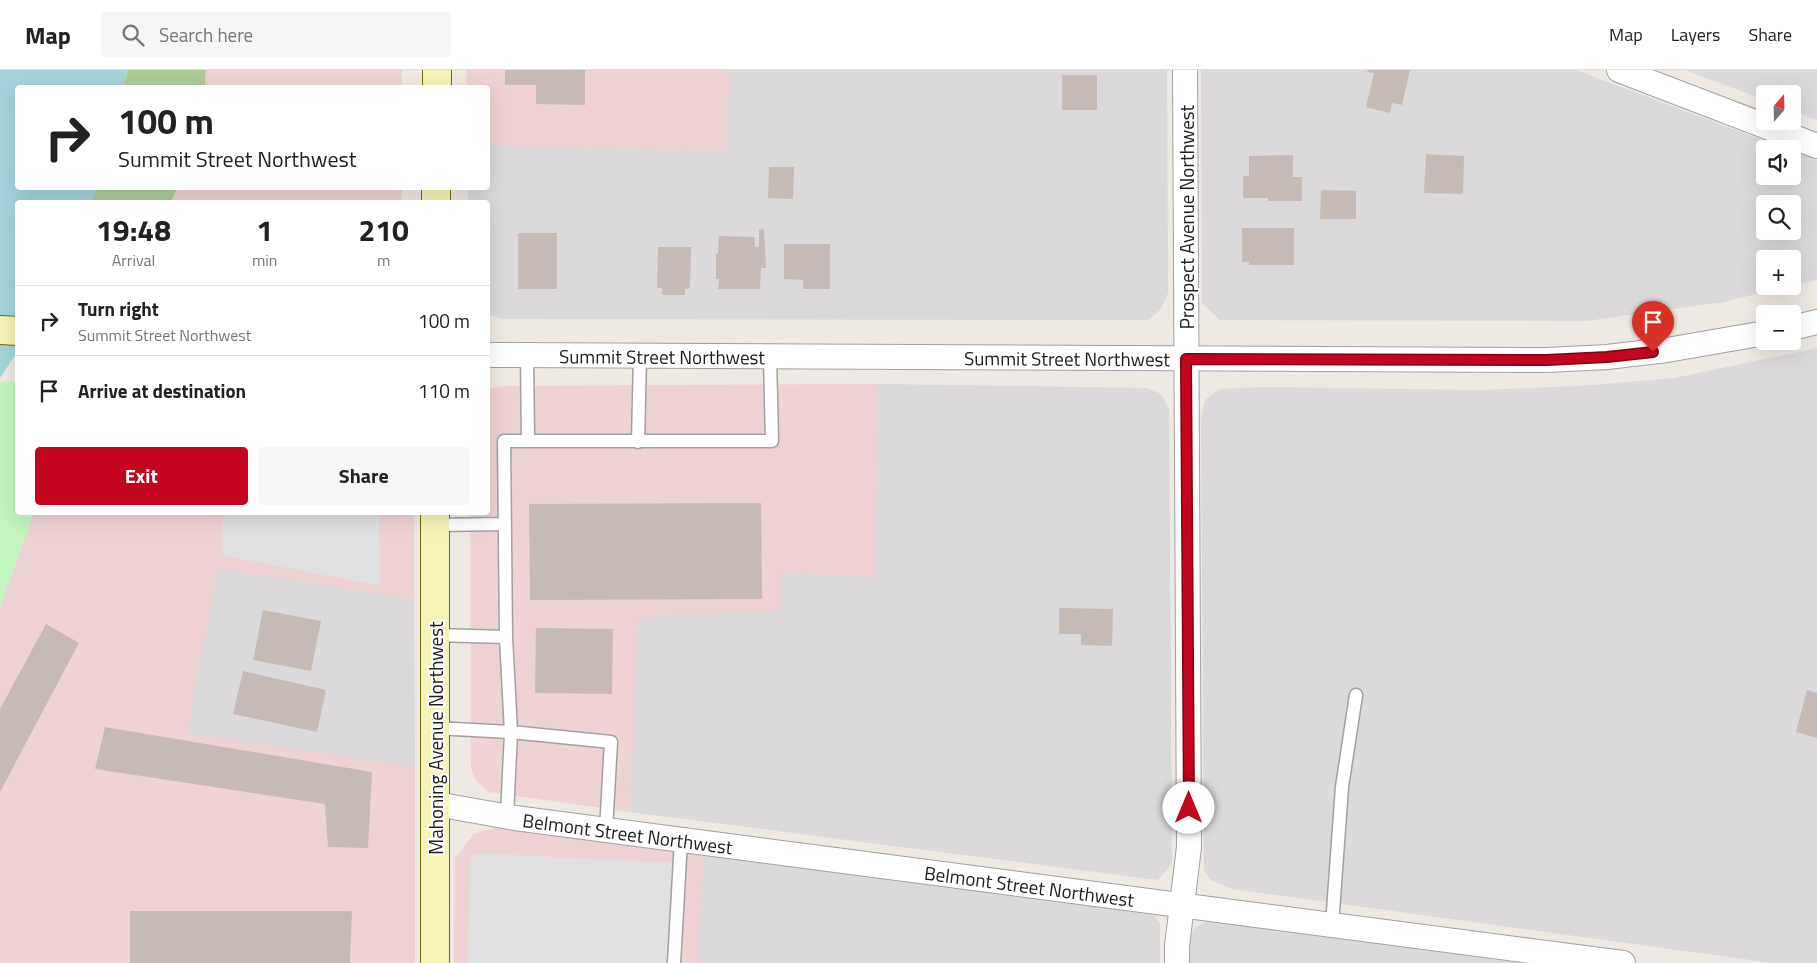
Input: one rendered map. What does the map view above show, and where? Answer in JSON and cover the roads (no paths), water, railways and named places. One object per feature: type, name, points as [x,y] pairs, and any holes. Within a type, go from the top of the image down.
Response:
[{"type":"main road","points":[[437,70],[437,85]]},
{"type":"main road","points":[[0,330],[15,331]]},
{"type":"main road","name":"Mahoning Avenue Northwest","points":[[435,519],[435,963]]},
{"type":"street","name":"Prospect Avenue Northwest","points":[[1177,963],[1177,946],[1189,847],[1185,70]]},
{"type":"street","points":[[1619,70],[1817,146]]},
{"type":"street","points":[[1801,326],[1817,322]]},
{"type":"street","name":"Summit Street Northwest","points":[[490,354],[1547,360],[1607,357],[1667,350],[1756,335]]},
{"type":"street","name":"Belmont Street Northwest","points":[[436,804],[507,817],[1623,963]]},
{"type":"lane","points":[[527,355],[528,441]]},
{"type":"lane","points":[[638,442],[640,355]]},
{"type":"lane","points":[[507,817],[511,732],[506,637],[504,441],[772,441],[770,356]]},
{"type":"lane","points":[[435,519],[504,524]]},
{"type":"lane","points":[[435,635],[506,637]]},
{"type":"lane","points":[[1332,925],[1342,787],[1356,695]]},
{"type":"lane","points":[[435,728],[511,732],[611,742],[606,830]]},
{"type":"lane","points":[[674,963],[681,840]]},
{"type":"water","points":[[0,70],[128,70],[123,85],[15,85],[15,190],[97,190],[92,200],[15,200],[15,355],[0,378]]}]
